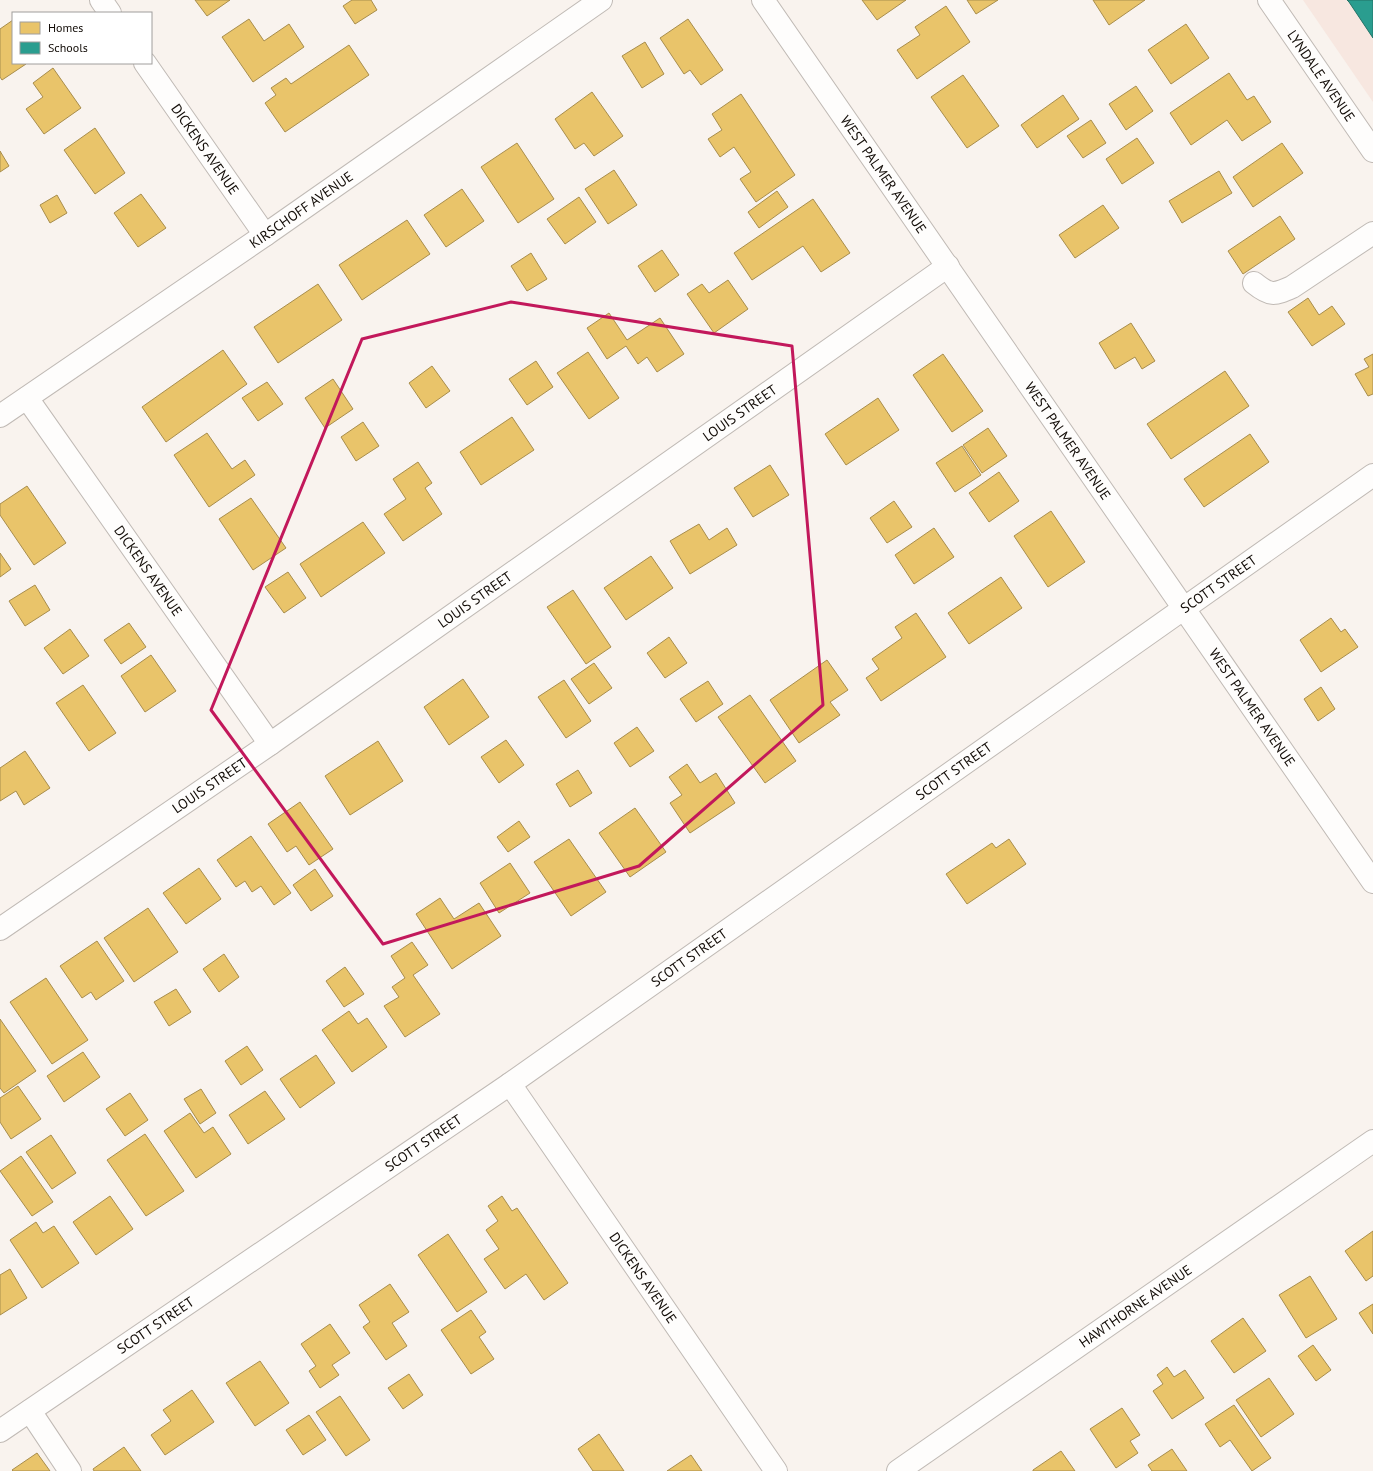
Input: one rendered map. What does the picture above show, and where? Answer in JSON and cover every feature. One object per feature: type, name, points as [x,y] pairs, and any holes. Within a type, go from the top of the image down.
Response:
[{"type":"street","points":[[101,0],[109,12]]},
{"type":"street","name":"KIRSCHOFF AVENUE","points":[[0,416],[265,235],[601,0]]},
{"type":"street","name":"WEST PALMER AVENUE","points":[[763,0],[1373,882]]},
{"type":"street","name":"LYNDALE AVENUE","points":[[1269,0],[1373,151]]},
{"type":"street","name":"DICKENS AVENUE","points":[[146,64],[265,235]]},
{"type":"street","points":[[1254,283],[1265,292],[1278,294],[1292,287],[1373,233]]},
{"type":"street","name":"LOUIS STREET","points":[[0,929],[270,744],[948,266]]},
{"type":"street","name":"DICKENS AVENUE","points":[[27,398],[270,744]]},
{"type":"street","name":"SCOTT STREET","points":[[0,1431],[510,1084],[1373,475]]},
{"type":"street","name":"DICKENS AVENUE","points":[[510,1084],[776,1471]]},
{"type":"street","name":"HAWTHORNE AVENUE","points":[[898,1471],[1373,1141]]},
{"type":"street","points":[[30,1410],[70,1471]]},
{"type":"highlighted area","points":[[511,302],[792,346],[823,705],[639,866],[383,944],[211,710],[362,339]]},
{"type":"shaded area","points":[[1303,0],[1373,0],[1373,102]]},
{"type":"building: Homes","points":[[195,0],[230,0],[207,16]]},
{"type":"building: Homes","points":[[352,0],[371,0],[377,10],[355,24],[343,6]]},
{"type":"building: Homes","points":[[862,0],[906,0],[877,20]]},
{"type":"building: Homes","points":[[967,0],[998,0],[976,14]]},
{"type":"building: Homes","points":[[1093,0],[1145,0],[1109,25]]},
{"type":"building: Homes","points":[[946,6],[970,42],[917,79],[897,50],[920,35],[915,27]]},
{"type":"building: Homes","points":[[249,19],[264,41],[289,24],[304,47],[253,82],[222,37]]},
{"type":"building: Homes","points":[[688,19],[723,70],[701,85],[690,70],[684,74],[660,38]]},
{"type":"building: Homes","points":[[12,21],[12,64],[26,64],[2,80],[0,77],[0,29]]},
{"type":"building: Homes","points":[[1186,24],[1209,58],[1171,84],[1148,50]]},
{"type":"building: Homes","points":[[645,42],[664,74],[642,88],[622,56]]},
{"type":"building: Homes","points":[[349,45],[369,75],[285,132],[265,103],[276,95],[271,88],[286,78],[291,84]]},
{"type":"building: Homes","points":[[53,68],[81,108],[44,134],[26,109],[43,97],[33,83]]},
{"type":"building: Homes","points":[[1229,73],[1247,100],[1254,96],[1271,122],[1242,141],[1227,120],[1191,145],[1170,113]]},
{"type":"building: Homes","points":[[963,75],[999,126],[967,148],[931,97]]},
{"type":"building: Homes","points":[[1136,86],[1153,111],[1126,130],[1109,104]]},
{"type":"building: Homes","points":[[592,92],[623,136],[594,156],[584,143],[575,149],[555,119]]},
{"type":"building: Homes","points":[[741,94],[795,175],[756,202],[740,179],[751,172],[734,147],[720,157],[708,139],[722,130],[712,114]]},
{"type":"building: Homes","points":[[1063,95],[1079,119],[1037,148],[1021,125]]},
{"type":"building: Homes","points":[[1091,120],[1106,143],[1083,158],[1067,136]]},
{"type":"building: Homes","points":[[95,128],[125,173],[95,194],[64,150]]},
{"type":"building: Homes","points":[[1137,138],[1154,163],[1122,184],[1106,159]]},
{"type":"building: Homes","points":[[517,143],[554,199],[518,223],[481,167]]},
{"type":"building: Homes","points":[[1282,143],[1303,173],[1253,207],[1233,177]]},
{"type":"building: Homes","points":[[0,151],[9,166],[0,172]]},
{"type":"building: Homes","points":[[614,170],[637,205],[608,224],[585,189]]},
{"type":"building: Homes","points":[[1219,171],[1232,193],[1182,223],[1169,201]]},
{"type":"building: Homes","points":[[462,189],[484,221],[446,247],[424,215]]},
{"type":"building: Homes","points":[[777,191],[788,207],[759,228],[748,212]]},
{"type":"building: Homes","points":[[141,194],[166,228],[138,247],[114,213]]},
{"type":"building: Homes","points":[[57,195],[67,213],[50,223],[40,205]]},
{"type":"building: Homes","points":[[579,197],[596,222],[565,244],[547,219]]},
{"type":"building: Homes","points":[[813,199],[850,253],[821,272],[803,246],[752,280],[734,253]]},
{"type":"building: Homes","points":[[1103,205],[1119,228],[1075,258],[1059,235]]},
{"type":"building: Homes","points":[[1280,216],[1295,239],[1243,274],[1228,251]]},
{"type":"building: Homes","points":[[407,220],[430,254],[362,300],[339,265]]},
{"type":"building: Homes","points":[[662,250],[679,275],[655,292],[638,266]]},
{"type":"building: Homes","points":[[531,253],[547,279],[527,291],[511,266]]},
{"type":"building: Homes","points":[[728,280],[748,309],[714,333],[687,294],[702,284],[709,293]]},
{"type":"building: Homes","points":[[318,284],[342,320],[278,363],[254,327]]},
{"type":"building: Homes","points":[[1308,298],[1319,315],[1332,306],[1345,324],[1312,346],[1288,312]]},
{"type":"building: Homes","points":[[609,313],[627,340],[660,318],[684,354],[657,372],[647,357],[638,364],[626,346],[607,359],[587,328]]},
{"type":"building: Homes","points":[[1131,323],[1155,361],[1142,369],[1135,357],[1115,369],[1099,343]]},
{"type":"building: Homes","points":[[223,350],[247,384],[166,442],[142,407]]},
{"type":"building: Homes","points":[[588,352],[619,398],[589,419],[557,373]]},
{"type":"building: Homes","points":[[943,354],[983,411],[952,432],[913,375]]},
{"type":"building: Homes","points":[[1373,354],[1373,394],[1368,396],[1355,374],[1369,367],[1364,359]]},
{"type":"building: Homes","points":[[536,361],[553,387],[527,405],[509,379]]},
{"type":"building: Homes","points":[[432,366],[450,391],[426,408],[409,383]]},
{"type":"building: Homes","points":[[1225,371],[1249,406],[1171,459],[1147,424]]},
{"type":"building: Homes","points":[[333,379],[353,409],[325,428],[305,398]]},
{"type":"building: Homes","points":[[267,382],[283,404],[258,421],[242,398]]},
{"type":"building: Homes","points":[[878,398],[899,430],[846,465],[825,434]]},
{"type":"building: Homes","points":[[512,417],[534,450],[481,485],[460,452]]},
{"type":"building: Homes","points":[[363,422],[379,446],[356,461],[341,437]]},
{"type":"building: Homes","points":[[988,428],[1007,456],[982,473],[963,445]]},
{"type":"building: Homes","points":[[207,433],[232,469],[245,460],[255,475],[209,507],[174,455]]},
{"type":"building: Homes","points":[[1250,434],[1269,462],[1204,507],[1184,479]]},
{"type":"building: Homes","points":[[962,446],[981,475],[955,492],[936,463]]},
{"type":"building: Homes","points":[[418,462],[432,483],[425,488],[442,514],[403,541],[384,514],[406,499],[393,479]]},
{"type":"building: Homes","points":[[770,465],[789,495],[753,517],[734,488]]},
{"type":"building: Homes","points":[[999,472],[1019,501],[989,522],[969,493]]},
{"type":"building: Homes","points":[[27,486],[66,543],[34,565],[0,515],[0,504]]},
{"type":"building: Homes","points":[[251,498],[286,548],[253,570],[219,519]]},
{"type":"building: Homes","points":[[894,501],[912,527],[887,543],[870,518]]},
{"type":"building: Homes","points":[[1051,511],[1085,562],[1048,587],[1014,536]]},
{"type":"building: Homes","points":[[363,522],[385,553],[321,597],[300,564]]},
{"type":"building: Homes","points":[[699,524],[709,540],[727,528],[737,545],[690,574],[670,541]]},
{"type":"building: Homes","points":[[934,528],[954,557],[914,584],[895,555]]},
{"type":"building: Homes","points":[[0,553],[11,569],[0,577]]},
{"type":"building: Homes","points":[[651,556],[673,588],[626,620],[604,588]]},
{"type":"building: Homes","points":[[288,572],[306,598],[284,613],[265,587]]},
{"type":"building: Homes","points":[[1001,577],[1022,608],[969,644],[948,613]]},
{"type":"building: Homes","points":[[35,585],[50,610],[25,626],[9,601]]},
{"type":"building: Homes","points":[[573,590],[611,647],[586,664],[547,607]]},
{"type":"building: Homes","points":[[916,613],[946,657],[881,701],[866,678],[879,669],[872,659],[902,638],[895,627]]},
{"type":"building: Homes","points":[[1331,618],[1341,632],[1345,629],[1358,647],[1321,672],[1300,640]]},
{"type":"building: Homes","points":[[129,623],[146,647],[121,664],[104,640]]},
{"type":"building: Homes","points":[[70,629],[89,656],[63,674],[44,648]]},
{"type":"building: Homes","points":[[669,637],[687,663],[665,678],[647,653]]},
{"type":"building: Homes","points":[[151,655],[176,691],[145,712],[121,676]]},
{"type":"building: Homes","points":[[827,660],[848,690],[830,702],[840,715],[799,743],[770,700]]},
{"type":"building: Homes","points":[[594,663],[612,688],[589,704],[571,679]]},
{"type":"building: Homes","points":[[463,679],[489,717],[449,745],[424,707]]},
{"type":"building: Homes","points":[[564,680],[591,721],[566,738],[538,697]]},
{"type":"building: Homes","points":[[708,681],[723,704],[696,722],[680,699]]},
{"type":"building: Homes","points":[[83,685],[116,733],[89,751],[56,703]]},
{"type":"building: Homes","points":[[1321,687],[1335,709],[1318,721],[1304,699]]},
{"type":"building: Homes","points":[[750,695],[796,761],[765,783],[718,717]]},
{"type":"building: Homes","points":[[637,727],[654,751],[630,767],[614,743]]},
{"type":"building: Homes","points":[[506,740],[524,765],[499,783],[481,757]]},
{"type":"building: Homes","points":[[378,741],[403,781],[350,815],[325,776]]},
{"type":"building: Homes","points":[[25,751],[50,788],[24,805],[16,791],[0,801],[0,768]]},
{"type":"building: Homes","points":[[687,764],[700,783],[716,773],[735,803],[690,833],[670,803],[682,795],[669,777]]},
{"type":"building: Homes","points":[[578,770],[592,793],[570,807],[556,784]]},
{"type":"building: Homes","points":[[300,802],[333,849],[309,865],[296,846],[287,852],[268,824]]},
{"type":"building: Homes","points":[[635,808],[666,852],[630,877],[599,833]]},
{"type":"building: Homes","points":[[519,821],[530,837],[508,852],[497,837]]},
{"type":"building: Homes","points":[[251,836],[291,893],[274,905],[261,886],[252,892],[245,881],[236,887],[217,860]]},
{"type":"building: Homes","points":[[569,839],[606,892],[571,916],[534,862]]},
{"type":"building: Homes","points":[[1009,839],[1026,864],[967,904],[946,874],[992,843],[996,848]]},
{"type":"building: Homes","points":[[510,863],[530,893],[499,913],[480,883]]},
{"type":"building: Homes","points":[[199,868],[221,899],[186,924],[163,893]]},
{"type":"building: Homes","points":[[315,869],[333,896],[311,911],[293,885]]},
{"type":"building: Homes","points":[[440,898],[454,919],[479,903],[501,936],[452,969],[416,914]]},
{"type":"building: Homes","points":[[148,908],[178,952],[134,982],[104,938]]},
{"type":"building: Homes","points":[[97,941],[124,981],[96,1000],[91,992],[82,998],[60,966]]},
{"type":"building: Homes","points":[[412,942],[428,965],[413,975],[440,1014],[405,1037],[384,1006],[399,997],[392,987],[405,978],[391,956]]},
{"type":"building: Homes","points":[[224,954],[239,977],[219,992],[203,969]]},
{"type":"building: Homes","points":[[345,967],[364,994],[344,1007],[326,981]]},
{"type":"building: Homes","points":[[46,978],[88,1040],[52,1064],[10,1002]]},
{"type":"building: Homes","points":[[176,989],[191,1012],[169,1026],[154,1002]]},
{"type":"building: Homes","points":[[349,1011],[358,1024],[367,1018],[387,1047],[352,1072],[322,1030]]},
{"type":"building: Homes","points":[[0,1019],[36,1071],[4,1093],[0,1088]]},
{"type":"building: Homes","points":[[247,1046],[263,1070],[241,1085],[225,1061]]},
{"type":"building: Homes","points":[[83,1052],[100,1077],[64,1102],[47,1076]]},
{"type":"building: Homes","points":[[316,1055],[335,1083],[300,1108],[280,1079]]},
{"type":"building: Homes","points":[[18,1086],[41,1119],[11,1139],[0,1122],[0,1098]]},
{"type":"building: Homes","points":[[201,1089],[216,1113],[200,1124],[184,1099]]},
{"type":"building: Homes","points":[[265,1091],[285,1119],[248,1144],[229,1115]]},
{"type":"building: Homes","points":[[130,1093],[148,1120],[125,1136],[106,1109]]},
{"type":"building: Homes","points":[[190,1113],[204,1133],[213,1127],[231,1154],[196,1178],[164,1131]]},
{"type":"building: Homes","points":[[145,1134],[184,1191],[146,1216],[107,1160]]},
{"type":"building: Homes","points":[[51,1135],[76,1173],[52,1189],[26,1152]]},
{"type":"building: Homes","points":[[21,1156],[53,1202],[32,1216],[0,1171]]},
{"type":"building: Homes","points":[[110,1196],[133,1229],[96,1255],[73,1222]]},
{"type":"building: Homes","points":[[502,1196],[512,1211],[517,1208],[568,1283],[544,1300],[526,1274],[505,1289],[484,1259],[499,1249],[486,1230],[498,1221],[488,1206]]},
{"type":"building: Homes","points":[[36,1222],[43,1233],[54,1226],[79,1263],[42,1288],[10,1240]]},
{"type":"building: Homes","points":[[1373,1231],[1373,1276],[1366,1281],[1345,1251]]},
{"type":"building: Homes","points":[[448,1234],[487,1292],[457,1312],[418,1255]]},
{"type":"building: Homes","points":[[10,1269],[27,1298],[0,1315],[0,1275]]},
{"type":"building: Homes","points":[[1310,1276],[1337,1319],[1306,1338],[1279,1295]]},
{"type":"building: Homes","points":[[390,1284],[409,1312],[392,1323],[407,1346],[386,1360],[363,1327],[370,1322],[359,1305]]},
{"type":"building: Homes","points":[[1373,1304],[1373,1334],[1359,1313]]},
{"type":"building: Homes","points":[[471,1310],[486,1332],[479,1337],[494,1359],[471,1374],[441,1330]]},
{"type":"building: Homes","points":[[1243,1318],[1266,1351],[1234,1373],[1211,1341]]},
{"type":"building: Homes","points":[[330,1324],[350,1353],[332,1365],[339,1375],[320,1388],[309,1371],[316,1366],[301,1344]]},
{"type":"building: Homes","points":[[1313,1345],[1331,1370],[1316,1381],[1298,1356]]},
{"type":"building: Homes","points":[[260,1361],[289,1403],[255,1426],[226,1383]]},
{"type":"building: Homes","points":[[1167,1367],[1174,1377],[1185,1370],[1204,1398],[1172,1419],[1153,1391],[1163,1384],[1157,1375]]},
{"type":"building: Homes","points":[[409,1374],[423,1395],[403,1409],[388,1388]]},
{"type":"building: Homes","points":[[1269,1378],[1294,1414],[1261,1437],[1236,1400]]},
{"type":"building: Homes","points":[[192,1390],[214,1422],[165,1455],[151,1435],[171,1421],[163,1410]]},
{"type":"building: Homes","points":[[340,1396],[370,1440],[346,1456],[316,1412]]},
{"type":"building: Homes","points":[[1234,1405],[1271,1458],[1252,1471],[1230,1440],[1220,1447],[1205,1424]]},
{"type":"building: Homes","points":[[1122,1408],[1140,1435],[1130,1441],[1138,1453],[1116,1468],[1090,1429]]},
{"type":"building: Homes","points":[[309,1415],[326,1440],[303,1455],[286,1430]]},
{"type":"building: Homes","points":[[599,1434],[624,1471],[593,1471],[578,1449]]},
{"type":"building: Homes","points":[[124,1447],[141,1471],[94,1471],[93,1469]]},
{"type":"building: Homes","points":[[1172,1449],[1187,1471],[1152,1471],[1148,1465]]},
{"type":"building: Homes","points":[[1061,1451],[1075,1471],[1033,1471],[1033,1470]]},
{"type":"building: Homes","points":[[37,1453],[50,1471],[12,1470]]},
{"type":"building: Homes","points":[[691,1455],[702,1471],[667,1471]]},
{"type":"building: Schools","points":[[1347,0],[1373,0],[1373,38],[1349,2]]}]
